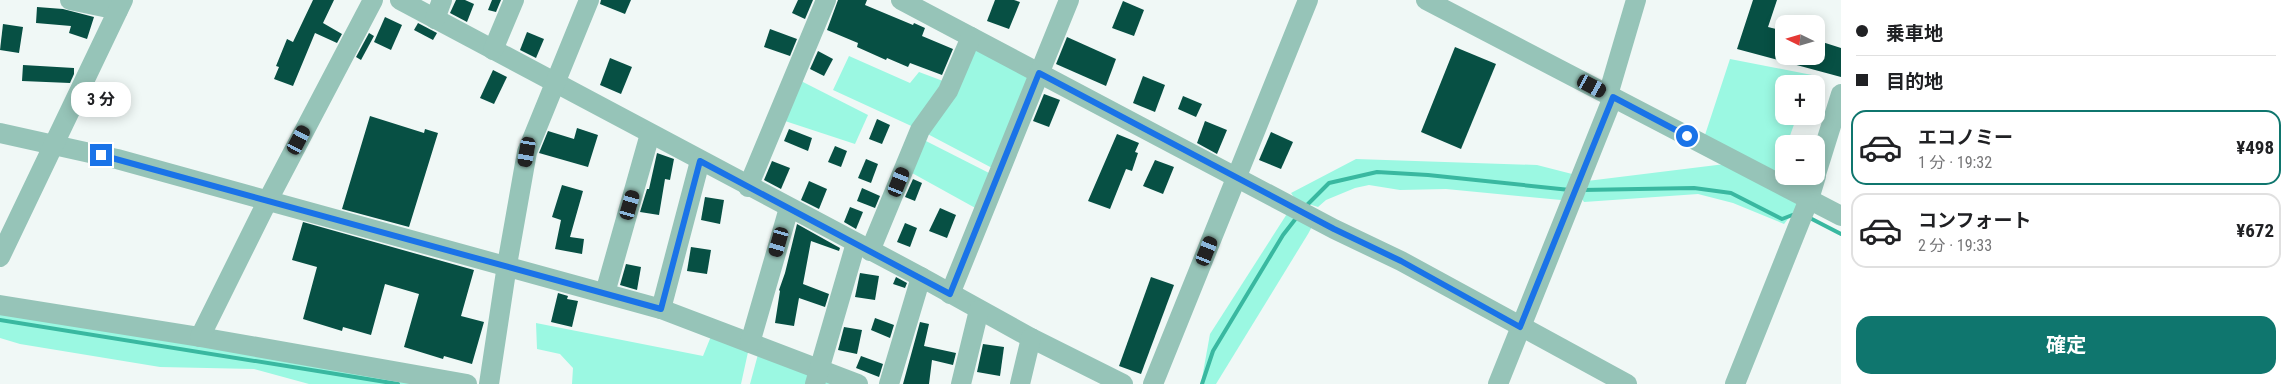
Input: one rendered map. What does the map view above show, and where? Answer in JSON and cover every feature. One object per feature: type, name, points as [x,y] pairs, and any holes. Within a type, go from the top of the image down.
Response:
[{"type":"street","points":[[0,257],[121,5],[70,0]]},
{"type":"street","points":[[200,337],[268,200],[373,0]]},
{"type":"street","points":[[400,0],[1031,338],[1123,384]]},
{"type":"street","points":[[435,18],[442,0]]},
{"type":"street","points":[[493,50],[514,0]]},
{"type":"street","points":[[489,384],[527,152],[589,0]]},
{"type":"street","points":[[748,187],[826,0]]},
{"type":"street","points":[[901,0],[1334,229],[1401,261],[1627,384]]},
{"type":"street","points":[[950,294],[1068,0]]},
{"type":"street","points":[[1153,384],[1308,0]]},
{"type":"street","points":[[1426,0],[1841,216]]},
{"type":"street","points":[[1498,384],[1611,96],[1636,0]]},
{"type":"street","points":[[816,376],[863,247],[920,130],[948,91],[971,37]]},
{"type":"street","points":[[1825,146],[1841,94]]},
{"type":"street","points":[[0,133],[117,159],[661,309],[750,343],[816,376],[858,384]]},
{"type":"street","points":[[605,293],[650,134]]},
{"type":"street","points":[[661,309],[700,161]]},
{"type":"street","points":[[1735,384],[1813,185]]},
{"type":"street","points":[[750,343],[789,208]]},
{"type":"street","points":[[889,384],[920,277]]},
{"type":"street","points":[[0,305],[200,337],[467,384]]},
{"type":"street","points":[[961,384],[979,310]]},
{"type":"street","points":[[1020,384],[1031,338]]},
{"type":"green space","points":[[971,37],[1035,71],[994,169],[920,130],[833,90],[849,56],[910,83],[919,72],[951,84]]},
{"type":"green space","points":[[1730,59],[1812,75],[1775,75],[1775,125],[1794,125],[1790,135],[1775,135],[1774,181],[1702,144]]},
{"type":"green space","points":[[801,81],[868,115],[855,144],[785,121]]},
{"type":"green space","points":[[924,140],[993,175],[979,210],[912,173]]},
{"type":"green space","points":[[1356,159],[1537,165],[1576,175],[1561,200],[1446,189],[1400,190],[1369,185],[1355,188],[1326,200],[1318,207],[1296,200],[1291,193]]},
{"type":"green space","points":[[1725,164],[1799,205],[1784,224],[1733,203],[1698,194],[1584,202],[1580,196],[1579,182]]},
{"type":"green space","points":[[1292,206],[1316,219],[1216,384],[1201,384],[1210,334]]},
{"type":"green space","points":[[0,304],[467,384],[309,384],[254,369],[160,367],[20,344],[0,338]]},
{"type":"green space","points":[[536,323],[703,356],[714,329],[750,343],[741,384],[572,384],[573,368],[560,354],[537,349]]},
{"type":"green space","points":[[760,347],[858,384],[750,384]]},
{"type":"building","points":[[313,0],[334,0],[323,23],[342,34],[337,43],[315,33],[293,86],[274,79],[279,67],[276,66],[287,39],[293,42]]},
{"type":"building","points":[[456,0],[465,0],[474,4],[467,22],[450,13]]},
{"type":"building","points":[[492,0],[501,0],[496,12],[488,10]]},
{"type":"building","points":[[601,0],[631,0],[625,14],[600,4]]},
{"type":"building","points":[[798,0],[813,0],[805,19],[792,13]]},
{"type":"building","points":[[838,0],[867,0],[865,5],[925,28],[922,36],[953,49],[942,75],[910,63],[908,67],[887,58],[886,60],[857,47],[858,43],[827,30]]},
{"type":"building","points":[[995,0],[1014,0],[1020,2],[1009,29],[987,21]]},
{"type":"building","points":[[1753,0],[1777,0],[1768,27],[1775,29],[1775,59],[1737,49]]},
{"type":"building","points":[[1123,1],[1144,10],[1134,36],[1112,28]]},
{"type":"building","points":[[37,7],[63,9],[94,17],[87,39],[69,33],[71,26],[36,23]]},
{"type":"building","points":[[385,17],[402,25],[391,50],[374,42]]},
{"type":"building","points":[[418,23],[437,33],[433,40],[414,30]]},
{"type":"building","points":[[3,24],[23,27],[19,53],[0,50]]},
{"type":"building","points":[[770,29],[797,39],[790,56],[764,47]]},
{"type":"building","points":[[527,32],[544,39],[536,58],[520,50]]},
{"type":"building","points":[[369,33],[374,36],[361,60],[356,57]]},
{"type":"building","points":[[1067,37],[1116,59],[1106,86],[1056,64]]},
{"type":"building","points":[[1825,43],[1841,48],[1841,77],[1796,65],[1825,65]]},
{"type":"building","points":[[1455,47],[1496,64],[1461,149],[1421,132]]},
{"type":"building","points":[[818,51],[833,59],[824,76],[810,69]]},
{"type":"building","points":[[610,58],[632,67],[621,94],[600,85]]},
{"type":"building","points":[[23,65],[74,68],[74,74],[70,83],[22,81]]},
{"type":"building","points":[[493,70],[507,77],[494,104],[480,98]]},
{"type":"building","points":[[1143,76],[1165,85],[1155,112],[1133,103]]},
{"type":"building","points":[[1044,94],[1060,100],[1049,127],[1033,121]]},
{"type":"building","points":[[1183,96],[1202,104],[1196,117],[1178,109]]},
{"type":"building","points":[[370,116],[424,133],[425,129],[438,133],[409,227],[342,209]]},
{"type":"building","points":[[877,119],[890,125],[882,144],[869,139]]},
{"type":"building","points":[[1205,121],[1227,130],[1217,154],[1197,143]]},
{"type":"building","points":[[577,128],[598,135],[588,167],[539,153],[548,131],[574,139]]},
{"type":"building","points":[[789,129],[812,138],[808,151],[784,141]]},
{"type":"building","points":[[1271,132],[1293,142],[1281,169],[1259,160]]},
{"type":"building","points":[[1117,134],[1139,143],[1135,152],[1138,153],[1132,171],[1126,169],[1110,209],[1088,201]]},
{"type":"building","points":[[835,146],[847,151],[841,167],[828,162]]},
{"type":"building","points":[[657,153],[674,159],[670,180],[665,179],[659,215],[640,212],[647,189],[649,189]]},
{"type":"building","points":[[866,159],[878,164],[871,183],[858,178]]},
{"type":"building","points":[[1155,160],[1174,167],[1163,194],[1143,186]]},
{"type":"building","points":[[772,161],[790,168],[781,189],[764,180]]},
{"type":"building","points":[[913,179],[922,183],[915,201],[905,197]]},
{"type":"building","points":[[809,181],[827,189],[819,209],[801,200]]},
{"type":"building","points":[[562,185],[583,191],[570,237],[584,239],[582,254],[555,249],[561,220],[552,217]]},
{"type":"building","points":[[862,188],[880,196],[875,208],[857,201]]},
{"type":"building","points":[[705,197],[724,200],[720,224],[701,220]]},
{"type":"building","points":[[850,207],[863,212],[856,229],[844,222]]},
{"type":"building","points":[[940,208],[956,215],[947,238],[929,231]]},
{"type":"building","points":[[303,222],[474,270],[461,316],[484,322],[472,364],[444,356],[443,359],[404,347],[419,294],[385,284],[371,335],[343,327],[342,331],[303,319],[317,267],[292,260]]},
{"type":"building","points":[[905,223],[917,228],[910,247],[897,242]]},
{"type":"building","points":[[797,224],[840,248],[839,251],[811,241],[803,284],[829,294],[825,307],[799,298],[794,326],[775,323],[779,290]]},
{"type":"building","points":[[691,247],[711,250],[707,274],[687,271]]},
{"type":"building","points":[[626,264],[641,267],[637,290],[620,285]]},
{"type":"building","points":[[860,273],[879,276],[875,300],[855,297]]},
{"type":"building","points":[[896,277],[907,283],[905,288],[893,284]]},
{"type":"building","points":[[1151,277],[1174,285],[1141,374],[1119,366]]},
{"type":"building","points":[[558,293],[568,296],[567,299],[578,301],[572,327],[551,322]]},
{"type":"building","points":[[875,318],[894,325],[890,338],[871,330]]},
{"type":"building","points":[[920,322],[929,324],[924,346],[956,353],[953,365],[932,360],[929,384],[903,384]]},
{"type":"building","points":[[844,327],[862,330],[857,354],[838,350]]},
{"type":"building","points":[[983,344],[1004,347],[1000,376],[977,372]]},
{"type":"building","points":[[861,356],[883,364],[879,377],[856,368]]},
{"type":"waterway","points":[[1306,206],[1329,183],[1377,172],[1428,175],[1570,190]]},
{"type":"waterway","points":[[1582,190],[1694,188],[1731,193],[1782,219],[1795,214]]},
{"type":"waterway","points":[[1202,384],[1213,351],[1283,235],[1297,217]]},
{"type":"waterway","points":[[1808,217],[1841,234]]},
{"type":"waterway","points":[[0,320],[398,384]]},
{"type":"route","points":[[101,155],[507,265],[661,309],[700,161],[950,294],[1039,73],[1334,229],[1401,261],[1520,327],[1613,97],[1687,136]]}]
